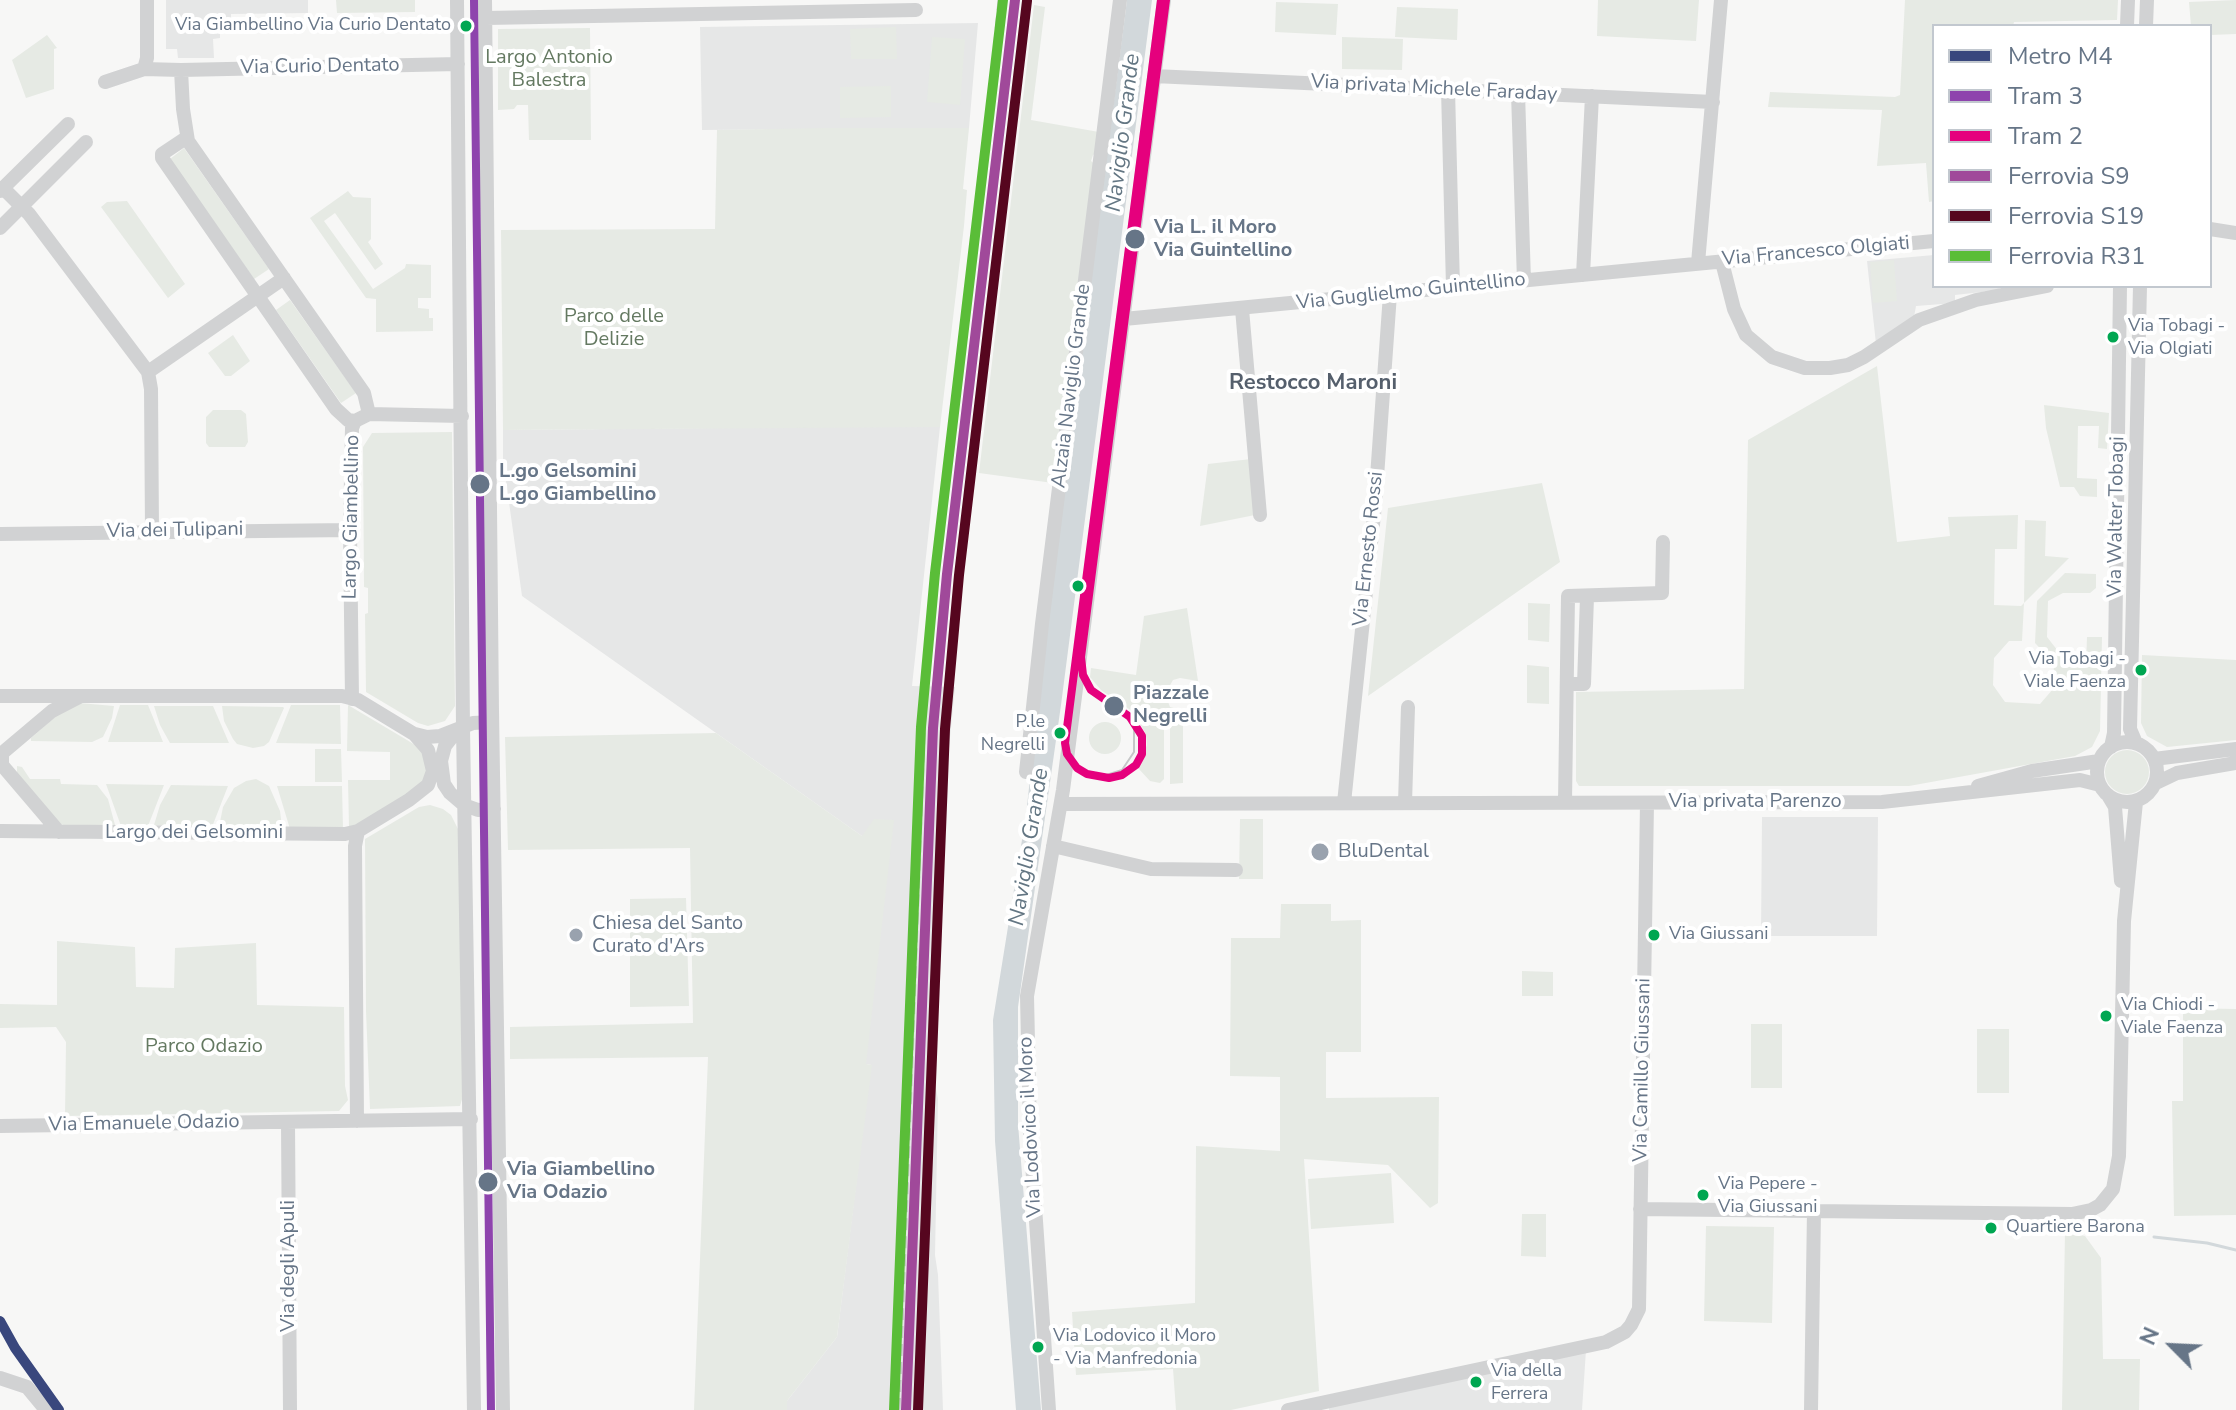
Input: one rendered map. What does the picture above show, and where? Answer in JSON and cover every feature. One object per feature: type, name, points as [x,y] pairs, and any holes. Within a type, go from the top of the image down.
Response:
[{"type":"street","points":[[144,69],[147,58],[147,0]]},
{"type":"street","points":[[457,0],[462,416],[459,730],[471,1119],[474,1410]]},
{"type":"street","points":[[485,0],[503,1410]]},
{"type":"street","name":"Alzaia Naviglio Grande","points":[[1026,772],[1120,0]]},
{"type":"street","name":"Via Lodovico il Moro","points":[[1049,1410],[1025,1020],[1030,969],[1061,804],[1164,0]]},
{"type":"street","points":[[1698,263],[1721,0]]},
{"type":"street","points":[[2127,24],[2128,0]]},
{"type":"street","points":[[2146,24],[2147,0]]},
{"type":"street","points":[[486,18],[702,7],[916,10]]},
{"type":"street","name":"Via Curio Dentato","points":[[105,82],[144,69],[458,64]]},
{"type":"street","points":[[181,70],[188,141],[364,393],[362,418],[341,415],[162,158],[162,154],[183,140],[188,141]]},
{"type":"street","name":"Via privata Michele Faraday","points":[[1154,76],[1713,102]]},
{"type":"street","points":[[1448,89],[1453,287]]},
{"type":"street","points":[[1518,93],[1524,281]]},
{"type":"street","points":[[1583,275],[1592,96]]},
{"type":"street","points":[[68,124],[2,189],[21,207],[148,372],[151,389],[152,531]]},
{"type":"street","points":[[0,228],[86,142]]},
{"type":"street","points":[[2212,229],[2236,233]]},
{"type":"street","name":"Via Francesco Olgiati","points":[[1698,263],[1932,241]]},
{"type":"street","points":[[1722,262],[1734,309],[1746,335],[1772,357],[1805,368],[1848,365],[1919,320],[1976,300],[2037,288]]},
{"type":"street","name":"Via Guglielmo Guintellino","points":[[1124,319],[1698,263]]},
{"type":"street","points":[[148,372],[284,278]]},
{"type":"street","name":"Via Walter Tobagi","points":[[2111,747],[2114,733],[2120,288]]},
{"type":"street","name":"Via Walter Tobagi","points":[[2136,743],[2130,729],[2140,288]]},
{"type":"street","name":"Via Ernesto Rossi","points":[[1344,803],[1375,505],[1390,294]]},
{"type":"street","points":[[1242,309],[1260,515]]},
{"type":"street","name":"Largo Giambellino","points":[[352,699],[350,438],[362,418],[462,416]]},
{"type":"street","name":"Via dei Tulipani","points":[[0,534],[350,530]]},
{"type":"street","points":[[1565,802],[1568,596],[1662,593],[1663,542]]},
{"type":"street","points":[[59,832],[1,760],[52,711],[82,695]]},
{"type":"street","points":[[0,696],[342,696],[414,734],[432,737],[477,722],[492,722]]},
{"type":"street","points":[[1405,803],[1408,707]]},
{"type":"street","points":[[459,730],[445,746],[441,767],[444,784],[460,802],[478,810],[494,809]]},
{"type":"street","name":"Largo dei Gelsomini","points":[[0,831],[345,834],[358,831],[428,785],[433,771],[428,750],[414,734]]},
{"type":"street","points":[[2104,791],[2122,802],[2136,802],[2148,795],[2156,783],[2157,769],[2148,750],[2136,743],[2125,742],[2111,747],[2099,761],[2097,775],[2104,791],[2115,807],[2124,921]]},
{"type":"street","points":[[2154,759],[2236,749]]},
{"type":"street","name":"Via privata Parenzo","points":[[1946,796],[2023,773],[2099,761]]},
{"type":"street","points":[[2156,783],[2177,773],[2236,763]]},
{"type":"street","name":"Via privata Parenzo","points":[[1061,804],[1882,802],[2080,780],[2104,791]]},
{"type":"street","name":"Largo dei Gelsomini","points":[[409,800],[432,795],[460,802]]},
{"type":"street","points":[[1640,1209],[2072,1214],[2091,1210],[2107,1198],[2113,1189],[2119,1156],[2124,921],[2136,802]]},
{"type":"street","name":"Via Camillo Giussani","points":[[1328,1406],[1606,1342],[1625,1332],[1631,1325],[1639,1309],[1647,803]]},
{"type":"street","points":[[357,1121],[355,846],[358,831]]},
{"type":"street","points":[[1053,846],[1151,869],[1236,870]]},
{"type":"street","points":[[288,1123],[471,1119]]},
{"type":"street","name":"Via Emanuele Odazio","points":[[0,1126],[288,1123]]},
{"type":"street","name":"Via degli Apuli","points":[[288,1123],[290,1410]]},
{"type":"street","points":[[1811,1410],[1814,1210]]},
{"type":"street","points":[[0,1378],[27,1387],[46,1410]]},
{"type":"street","points":[[1288,1410],[1328,1406]]},
{"type":"shaded area","points":[[166,0],[308,0],[308,13],[231,14],[231,20],[220,21],[220,38],[213,39],[214,58],[178,58],[177,49],[166,49]]},
{"type":"shaded area","points":[[978,23],[969,128],[702,130],[700,27]]},
{"type":"shaded area","points":[[1932,255],[1932,288],[2000,290],[1955,295],[1955,303],[1916,306],[1914,317],[1876,344],[1867,261]]},
{"type":"shaded area","points":[[940,427],[912,686],[955,687],[945,788],[934,1079],[938,1099],[935,1255],[943,1410],[787,1410],[787,1401],[837,1337],[871,1065],[866,1064],[862,836],[522,596],[503,459],[503,430]]},
{"type":"shaded area","points":[[1762,817],[1878,817],[1877,936],[1761,936]]},
{"type":"shaded area","points":[[1586,1350],[1582,1410],[1329,1410],[1329,1405]]},
{"type":"green space","points":[[336,0],[415,0],[415,12],[337,13]]},
{"type":"green space","points":[[1598,0],[1699,0],[1696,41],[1597,36]]},
{"type":"green space","points":[[1905,0],[2118,0],[2117,20],[1932,24],[1932,201],[1929,202],[1926,163],[1877,166],[1882,110],[1768,107],[1770,92],[1900,95]]},
{"type":"green space","points":[[2236,0],[2236,34],[2212,35],[2212,24],[2191,24],[2189,2]]},
{"type":"green space","points":[[1276,2],[1338,4],[1336,35],[1275,32]]},
{"type":"green space","points":[[1034,5],[1045,7],[1031,120],[1099,132],[1097,153],[1091,161],[1096,165],[1053,483],[979,473]]},
{"type":"green space","points":[[1397,7],[1458,9],[1457,40],[1395,37]]},
{"type":"green space","points":[[896,27],[897,59],[851,59],[850,29]]},
{"type":"green space","name":"Largo Antonio Balestra","points":[[590,28],[591,140],[529,140],[528,105],[498,110],[498,29]]},
{"type":"green space","points":[[47,35],[57,48],[54,49],[54,89],[26,98],[12,60]]},
{"type":"green space","points":[[932,37],[965,39],[960,105],[927,102]]},
{"type":"green space","points":[[1342,37],[1403,39],[1402,70],[1342,69]]},
{"type":"green space","points":[[891,86],[891,117],[840,118],[840,87]]},
{"type":"green space","name":"Parco delle Delizie","points":[[969,128],[963,189],[967,190],[964,226],[940,427],[503,430],[501,230],[715,229],[717,130]]},
{"type":"green space","points":[[184,148],[269,269],[254,279],[170,159]]},
{"type":"green space","points":[[348,191],[353,197],[371,198],[371,239],[368,242],[383,264],[375,270],[335,213],[324,221],[373,289],[405,268],[406,264],[431,265],[431,298],[418,298],[418,308],[429,309],[433,331],[376,332],[376,299],[366,298],[310,218]]},
{"type":"green space","points":[[127,201],[185,284],[168,298],[101,207],[107,202]]},
{"type":"green space","points":[[1894,260],[1897,301],[1873,303],[1870,262]]},
{"type":"green space","points":[[290,300],[356,393],[341,403],[276,310]]},
{"type":"green space","points":[[233,335],[250,361],[231,376],[225,376],[208,353]]},
{"type":"green space","points":[[1877,366],[1897,542],[1950,536],[1948,517],[2018,515],[2017,549],[1995,549],[1994,605],[2021,606],[2024,603],[2022,641],[2009,641],[1994,658],[1993,685],[2005,702],[2040,704],[2053,689],[2054,663],[2035,643],[2037,601],[2065,573],[2096,574],[2096,588],[2090,593],[2063,593],[2048,601],[2047,637],[2069,665],[2086,665],[2087,637],[2102,637],[2100,731],[2092,747],[2075,756],[1909,786],[1579,786],[1576,781],[1576,692],[1744,689],[1748,440]]},
{"type":"green space","points":[[2044,405],[2109,413],[2107,449],[2098,448],[2099,426],[2078,426],[2077,478],[2097,479],[2097,497],[2080,496],[2074,487],[2060,487],[2046,428]]},
{"type":"green space","points":[[213,410],[241,410],[246,414],[248,442],[245,447],[209,447],[206,443],[206,417]]},
{"type":"green space","points":[[452,432],[455,706],[445,721],[428,726],[366,692],[365,614],[368,613],[368,588],[364,587],[363,447],[372,433]]},
{"type":"green space","points":[[1251,459],[1255,515],[1200,526],[1208,464]]},
{"type":"green space","points":[[1542,483],[1560,562],[1368,696],[1388,508]]},
{"type":"green space","points":[[2025,520],[2046,521],[2045,556],[2069,558],[2024,603]]},
{"type":"green space","points":[[1528,603],[1550,604],[1549,642],[1528,640]]},
{"type":"green space","points":[[1187,608],[1198,681],[1173,680],[1165,694],[1170,707],[1184,711],[1183,720],[1158,719],[1143,711],[1132,711],[1101,690],[1090,677],[1091,668],[1136,675],[1144,616]]},
{"type":"green space","points":[[2142,655],[2236,660],[2236,740],[2167,747],[2147,736],[2141,723]]},
{"type":"green space","points":[[1527,665],[1549,667],[1549,704],[1527,703]]},
{"type":"green space","points":[[79,703],[114,706],[103,737],[92,742],[31,741],[63,710]]},
{"type":"green space","points":[[120,705],[148,705],[163,742],[108,742]]},
{"type":"green space","points":[[291,705],[340,705],[341,744],[276,743]]},
{"type":"green space","points":[[348,705],[417,746],[422,750],[428,767],[422,784],[355,827],[349,827],[348,780],[390,780],[390,752],[347,751]]},
{"type":"green space","points":[[154,706],[213,706],[229,743],[170,743]]},
{"type":"green space","points":[[222,706],[284,708],[269,742],[253,748],[237,744],[233,739],[224,721]]},
{"type":"green space","points":[[1143,716],[1164,725],[1164,779],[1160,783],[1150,781],[1138,768],[1147,745],[1146,734],[1138,720]]},
{"type":"green space","points":[[1105,722],[1116,727],[1121,738],[1116,749],[1105,754],[1094,749],[1089,738],[1094,727]]},
{"type":"green space","points":[[1183,722],[1183,783],[1170,784],[1170,723]]},
{"type":"green space","points":[[716,733],[862,836],[874,819],[894,820],[866,1064],[872,1065],[837,1337],[787,1401],[787,1410],[694,1410],[708,1057],[510,1059],[510,1027],[693,1023],[690,848],[508,850],[505,737]]},
{"type":"green space","points":[[315,749],[341,749],[342,782],[315,782]]},
{"type":"green space","points":[[2127,750],[2142,757],[2149,772],[2142,787],[2127,794],[2112,787],[2105,772],[2112,757]]},
{"type":"green space","points":[[17,766],[22,767],[30,779],[60,779],[61,784],[97,785],[108,799],[115,825],[70,827],[60,824],[17,777]]},
{"type":"green space","points":[[256,779],[269,786],[280,811],[282,827],[219,827],[223,807],[234,788]]},
{"type":"green space","points":[[106,784],[164,785],[148,826],[121,826]]},
{"type":"green space","points":[[171,785],[228,786],[212,827],[154,825]]},
{"type":"green space","points":[[277,786],[342,786],[343,829],[290,829]]},
{"type":"green space","points":[[430,805],[451,815],[459,831],[463,1096],[460,1106],[370,1109],[365,839],[419,807]]},
{"type":"green space","points":[[1240,819],[1263,819],[1263,879],[1239,879]]},
{"type":"green space","points":[[686,898],[689,1006],[630,1007],[630,899]]},
{"type":"green space","points":[[1281,904],[1331,904],[1331,921],[1361,920],[1361,1052],[1326,1052],[1326,1098],[1439,1097],[1438,1203],[1430,1208],[1388,1165],[1304,1159],[1319,1391],[1231,1410],[1176,1410],[1173,1369],[1076,1375],[1072,1312],[1195,1303],[1196,1146],[1280,1151],[1280,1077],[1230,1076],[1231,938],[1280,938]]},
{"type":"green space","name":"Parco Odazio","points":[[57,941],[135,947],[136,987],[174,988],[175,948],[256,943],[257,1005],[344,1007],[348,1100],[339,1111],[65,1116],[66,1042],[56,1027],[0,1028],[0,1004],[57,1005]]},
{"type":"green space","points":[[1522,971],[1553,972],[1553,996],[1522,996]]},
{"type":"green space","points":[[2183,1008],[2236,1009],[2236,1215],[2174,1216],[2172,1101],[2183,1101]]},
{"type":"green space","points":[[1751,1024],[1782,1024],[1782,1088],[1751,1088]]},
{"type":"green space","points":[[1977,1029],[2009,1029],[2009,1093],[1977,1093]]},
{"type":"green space","points":[[1391,1173],[1394,1223],[1311,1229],[1308,1179]]},
{"type":"green space","points":[[1522,1214],[1546,1214],[1546,1257],[1521,1256]]},
{"type":"green space","points":[[1706,1226],[1774,1227],[1772,1323],[1704,1321]]},
{"type":"green space","points":[[2065,1232],[2085,1236],[2101,1258],[2103,1359],[2140,1359],[2139,1410],[2062,1410]]},
{"type":"water","name":"Naviglio Grande","points":[[1127,0],[1152,0],[1061,705],[1018,1007],[1018,1124],[1041,1410],[1016,1410],[995,1141],[993,1020],[1026,815],[1053,571]]},
{"type":"waterway","points":[[2154,1237],[2236,1250]]},
{"type":"tram line","name":"3","points":[[474,0],[491,1410]]},
{"type":"tram line","name":"2","points":[[1161,0],[1065,743],[1067,754],[1077,768],[1087,774],[1109,778],[1122,775],[1136,765],[1142,754],[1142,736],[1130,717],[1091,690],[1083,675],[1081,657],[1166,0]]},
{"type":"tram line","points":[[1100,777],[1122,770],[1134,752],[1134,728],[1123,713]]},
{"type":"railway","points":[[899,1410],[925,710],[934,593],[980,198],[999,0]]},
{"type":"metro line","name":"M4","points":[[0,1321],[15,1348],[59,1410]]},
{"type":"rail line","name":"R31","points":[[894,1410],[921,727],[935,573],[1003,0]]},
{"type":"rail line","name":"S9","points":[[906,1410],[933,728],[947,574],[1015,0]]},
{"type":"rail line","name":"S19","points":[[918,1410],[945,729],[959,575],[1027,1]]},
{"type":"place","name":"Via Giambellino Via Curio Dentato","points":[[466,26]]},
{"type":"place","name":"Via L. il Moro Via Guintellino","points":[[1135,239]]},
{"type":"place","name":"Via Tobagi - Via Olgiati","points":[[2113,337]]},
{"type":"place","name":"L.go Gelsomini L.go Giambellino","points":[[480,484]]},
{"type":"place","name":"Via Tobagi - Viale Faenza","points":[[2141,670]]},
{"type":"place","name":"Piazzale Negrelli","points":[[1114,706]]},
{"type":"place","name":"P.le Negrelli","points":[[1060,733]]},
{"type":"place","name":"BluDental","points":[[1320,852]]},
{"type":"place","name":"Chiesa del Santo Curato d'Ars","points":[[576,935]]},
{"type":"place","name":"Via Giussani","points":[[1654,935]]},
{"type":"place","name":"Via Chiodi - Viale Faenza","points":[[2106,1016]]},
{"type":"place","name":"Via Giambellino Via Odazio","points":[[488,1182]]},
{"type":"place","name":"Via Pepere - Via Giussani","points":[[1703,1195]]},
{"type":"place","name":"Quartiere Barona","points":[[1991,1228]]},
{"type":"place","name":"Via Lodovico il Moro - Via Manfredonia","points":[[1038,1347]]},
{"type":"place","name":"Via della Ferrera","points":[[1476,1382]]},
{"type":"district","name":"Restocco Maroni","points":[[1313,384]]}]
